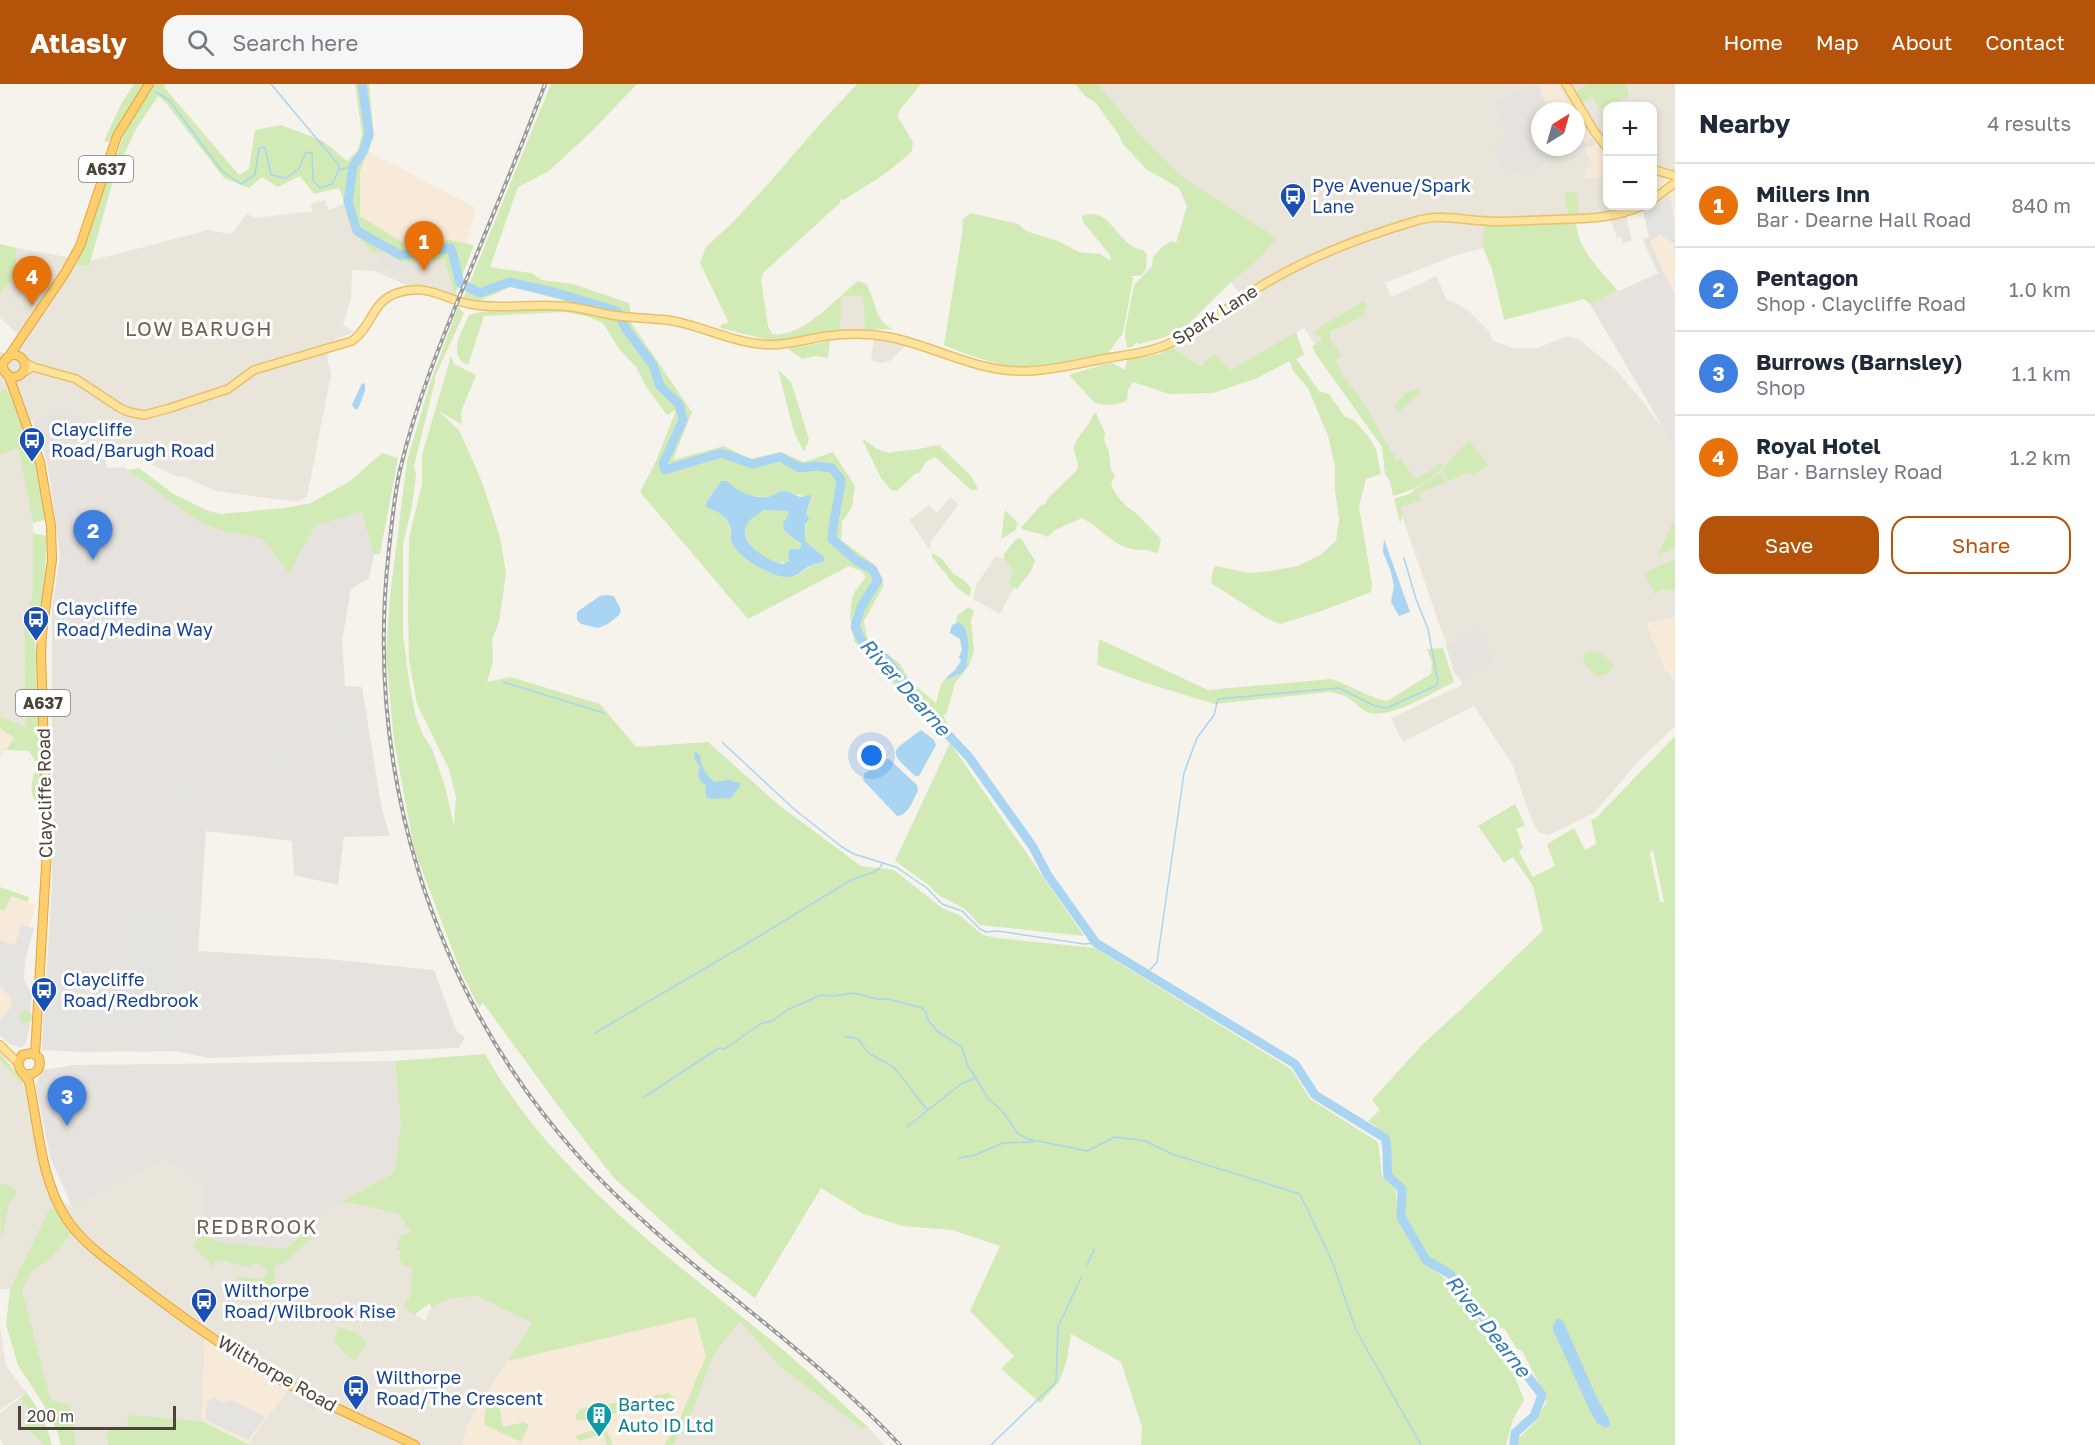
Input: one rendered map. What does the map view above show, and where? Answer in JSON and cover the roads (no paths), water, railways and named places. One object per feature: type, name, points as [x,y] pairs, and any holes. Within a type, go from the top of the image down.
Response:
[{"type":"highway","name":"A637","points":[[10,372],[7,359],[80,246],[117,136],[149,84]]},
{"type":"highway","name":"A637","points":[[10,372],[21,359],[19,342]]},
{"type":"highway","points":[[7,359],[12,356],[21,359]]},
{"type":"highway","name":"Claycliffe Road","points":[[10,372],[14,390],[40,462],[51,526],[52,560],[42,633],[47,838],[36,1022],[28,1054]]},
{"type":"highway","points":[[31,1093],[40,1062],[28,1054],[18,1063],[24,1074],[31,1075],[36,1072]]},
{"type":"highway","name":"Wilthorpe Road","points":[[24,1074],[31,1093],[50,1186],[67,1219],[86,1243],[157,1298],[277,1378],[328,1405],[415,1445]]},
{"type":"main road","points":[[1566,84],[1603,142]]},
{"type":"main road","points":[[1657,171],[1675,176]]},
{"type":"main road","points":[[1657,197],[1675,183]]},
{"type":"main road","name":"Spark Lane","points":[[33,367],[76,379],[120,408],[144,415],[228,389],[254,370],[352,341],[363,333],[377,307],[396,293],[417,289],[478,306],[513,308],[555,305],[680,322],[751,343],[781,344],[834,335],[873,334],[902,340],[994,368],[1020,371],[1049,369],[1165,346],[1206,324],[1260,287],[1306,263],[1341,246],[1421,220],[1443,217],[1501,222],[1596,218],[1618,215],[1631,210]]},
{"type":"main road","points":[[21,359],[33,367]]},
{"type":"main road","points":[[10,372],[33,367]]},
{"type":"main road","points":[[0,1044],[14,1052],[28,1054]]},
{"type":"main road","points":[[0,1044],[18,1063]]},
{"type":"water","points":[[362,383],[365,384],[365,391],[358,409],[355,409],[352,405]]},
{"type":"water","points":[[721,481],[727,481],[753,496],[767,497],[781,491],[800,497],[812,495],[806,513],[809,519],[805,524],[805,541],[824,557],[825,561],[809,566],[791,577],[763,570],[739,553],[731,540],[728,522],[719,513],[706,507],[707,501]],"holes":[[[764,510],[789,513],[784,522],[784,529],[802,544],[800,549],[790,549],[789,561],[783,564],[763,556],[751,546],[745,533],[749,521]]]},
{"type":"water","points":[[1384,539],[1410,612],[1399,616],[1391,602],[1394,586],[1383,552]]},
{"type":"water","points":[[600,596],[614,596],[621,610],[619,615],[608,624],[598,628],[581,624],[577,620],[577,612]]},
{"type":"water","points":[[959,622],[968,636],[967,666],[962,673],[948,679],[946,678],[961,661],[959,657],[962,650],[960,639],[950,633],[952,625]]},
{"type":"water","points":[[921,730],[934,740],[936,745],[919,776],[915,776],[899,761],[896,751]]},
{"type":"water","points":[[695,752],[700,755],[706,773],[715,782],[728,780],[740,783],[731,798],[706,797],[705,784],[698,776],[700,766],[695,760]]},
{"type":"water","points":[[889,759],[917,785],[918,790],[908,810],[897,816],[863,780],[864,774]]},
{"type":"water","points":[[1557,1319],[1561,1319],[1564,1323],[1596,1396],[1610,1421],[1610,1425],[1606,1428],[1598,1424],[1592,1415],[1553,1330]]},
{"type":"waterway","points":[[271,84],[338,164],[339,169]]},
{"type":"waterway","name":"River Dearne","points":[[362,84],[369,134],[363,152],[353,166],[348,202],[357,231],[400,255],[451,248],[460,283],[480,293],[509,282],[557,293],[617,311],[626,329],[653,365],[660,386],[679,404],[683,420],[663,464],[665,470],[721,453],[753,464],[780,457],[800,468],[815,466],[832,468],[841,480],[832,539],[856,560],[873,570],[878,580],[861,607],[855,627],[864,645],[886,659],[925,710],[969,757],[1033,847],[1047,874],[1096,943],[1295,1064],[1315,1095],[1385,1138],[1388,1176],[1402,1189],[1401,1217],[1426,1260],[1450,1274],[1542,1395],[1534,1416],[1515,1433],[1514,1445]]},
{"type":"waterway","points":[[156,92],[169,100],[222,171],[241,184],[255,175],[259,148],[265,147],[271,175],[286,178],[298,170],[306,152],[312,153],[313,181],[320,188],[332,184],[339,170],[353,166]]},
{"type":"waterway","points":[[1147,973],[1157,962],[1184,773],[1197,738],[1214,715],[1218,699],[1339,688],[1375,706],[1387,708],[1435,686],[1438,682],[1428,629],[1404,558]]},
{"type":"waterway","points":[[503,682],[604,713]]},
{"type":"waterway","points":[[722,742],[794,809],[842,847],[854,854],[896,867],[927,888],[942,904],[962,911],[980,929],[986,932],[998,931],[1084,944],[1096,943]]},
{"type":"waterway","points":[[595,1033],[851,880],[874,872],[882,864]]},
{"type":"waterway","points":[[644,1097],[719,1048],[725,1049],[760,1024],[772,1021],[789,1009],[821,995],[854,993],[922,1008],[926,1012],[927,1019],[937,1031],[962,1047],[967,1064],[988,1098],[1004,1113],[1018,1134],[1028,1139],[1087,1151],[1115,1137],[1145,1141],[1172,1154],[1300,1194],[1332,1261],[1356,1330],[1421,1445]]},
{"type":"waterway","points":[[845,1037],[858,1039],[870,1053],[895,1069],[928,1110],[961,1084],[975,1078]]},
{"type":"waterway","points":[[907,1127],[927,1111]]},
{"type":"waterway","points":[[959,1158],[975,1155],[1003,1143],[1034,1142]]},
{"type":"waterway","points":[[1087,1265],[1094,1250]]},
{"type":"waterway","points":[[991,1445],[1056,1382],[1058,1327],[1081,1278]]},
{"type":"railway","points":[[545,84],[433,364],[407,443],[396,490],[389,549],[384,632],[387,714],[399,795],[419,874],[448,951],[484,1025],[529,1094],[581,1159],[658,1234],[822,1371],[900,1445]]},
{"type":"place","name":"Pye Avenue/Spark Lane","points":[[1293,219]]},
{"type":"place","name":"Millers Inn","points":[[424,271]]},
{"type":"place","name":"Royal Hotel","points":[[32,306]]},
{"type":"place","name":"Claycliffe Road/Barugh Road","points":[[32,463]]},
{"type":"place","name":"Pentagon","points":[[93,560]]},
{"type":"place","name":"Claycliffe Road/Medina Way","points":[[36,642]]},
{"type":"place","name":"Claycliffe Road/Redbrook","points":[[44,1013]]},
{"type":"place","name":"Burrows (Barnsley)","points":[[67,1126]]},
{"type":"place","name":"Wilthorpe Road/Wilbrook Rise","points":[[204,1324]]},
{"type":"place","name":"Wilthorpe Road/The Crescent","points":[[356,1411]]},
{"type":"place","name":"Bartec Auto ID Ltd","points":[[599,1438]]},
{"type":"district","name":"LOW BARUGH","points":[[199,329]]},
{"type":"district","name":"REDBROOK","points":[[257,1227]]}]
